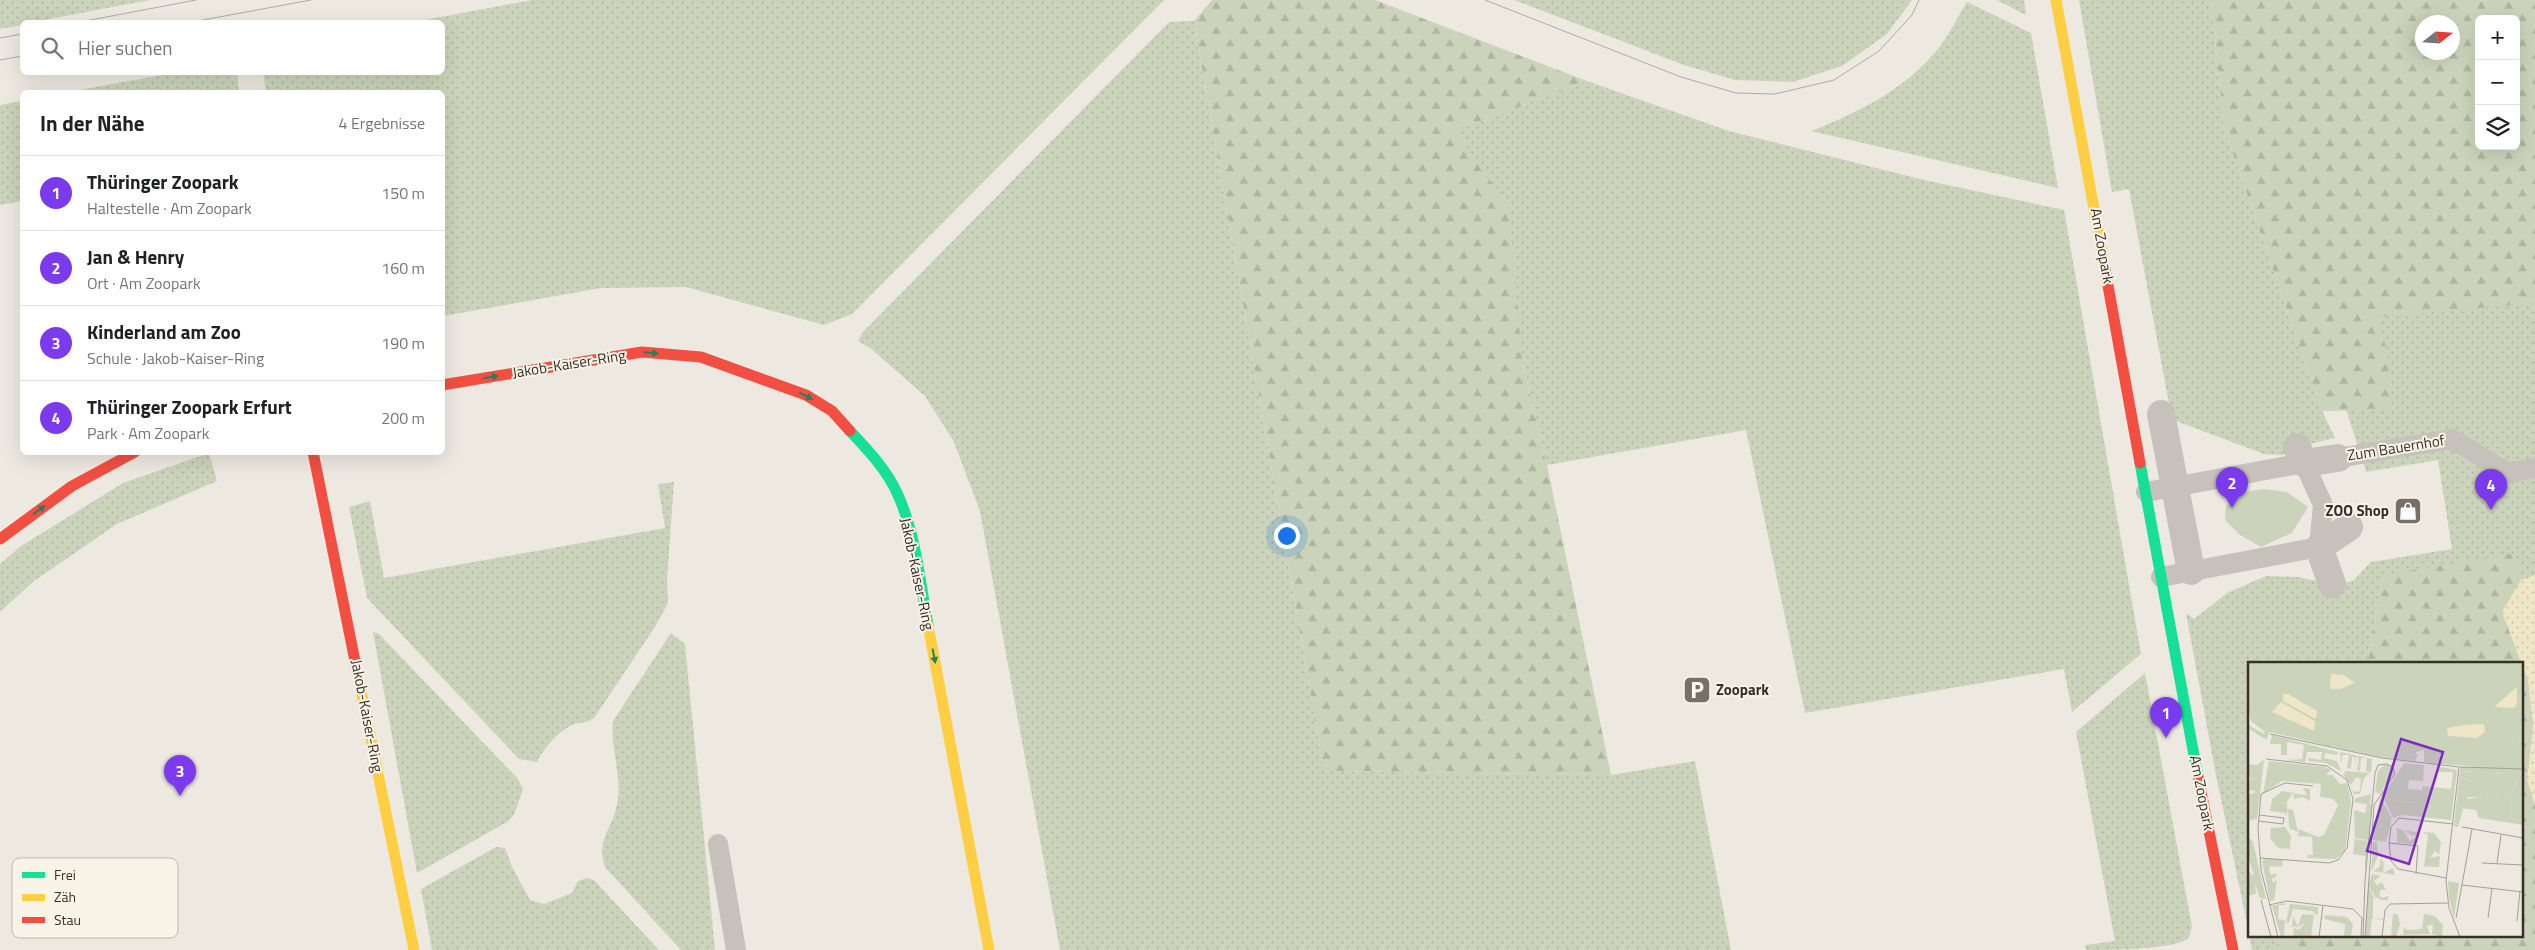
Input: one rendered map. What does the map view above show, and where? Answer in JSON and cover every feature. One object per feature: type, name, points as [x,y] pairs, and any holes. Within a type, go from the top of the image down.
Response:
[{"type":"street","name":"Am Zoopark","points":[[2056,0],[2161,577],[2233,950]]},
{"type":"street","name":"Jakob-Kaiser-Ring","points":[[445,385],[642,352],[701,357],[806,394],[832,411],[878,461],[898,494],[911,532],[990,950]]},
{"type":"street","points":[[2161,414],[2191,571]]},
{"type":"street","points":[[0,539],[72,486],[129,455]]},
{"type":"street","name":"Jakob-Kaiser-Ring","points":[[314,455],[414,950]]},
{"type":"street","points":[[2301,455],[2338,458]]},
{"type":"street","points":[[2332,584],[2319,547],[2349,527]]},
{"type":"lane","name":"Zum Bauernhof","points":[[2338,458],[2452,439],[2508,473],[2535,468]]},
{"type":"lane","points":[[2146,492],[2301,455],[2323,505],[2319,547],[2161,577]]},
{"type":"lane","points":[[718,844],[736,950]]},
{"type":"green space","points":[[0,0],[150,0],[44,20],[20,20],[20,25],[0,29]]},
{"type":"green space","points":[[532,0],[1164,0],[852,314],[824,325],[686,287],[601,288],[445,316],[445,90],[266,90],[263,75],[445,75],[445,20],[425,20]]},
{"type":"green space","points":[[1212,0],[1375,0],[1587,81],[1456,131],[1509,208],[1522,359],[1547,465],[1611,775],[1324,771],[1194,21]]},
{"type":"green space","points":[[1514,0],[1912,0],[1887,34],[1842,66],[1793,82],[1735,80],[1684,65]]},
{"type":"green space","points":[[1997,0],[2024,0],[2026,15]]},
{"type":"green space","points":[[2079,0],[2211,0],[2224,127],[2322,411],[2335,438],[2297,447],[2283,455],[2264,454],[2176,421],[2170,409],[2129,189],[2112,192]]},
{"type":"green space","points":[[2211,0],[2535,0],[2535,303],[2378,317],[2386,347],[2393,410],[2322,411],[2224,127]]},
{"type":"green space","points":[[2268,0],[2535,0],[2535,950],[2522,937],[2522,662],[2518,662],[2383,576],[2367,662],[2248,662],[2248,928],[2215,770],[2186,613],[2194,619],[2227,593],[2266,576],[2297,577],[2332,584],[2353,581],[2371,562],[2452,549],[2438,460],[2366,472],[2316,315]]},
{"type":"green space","points":[[1967,2],[2031,33],[2058,188],[1811,131],[1865,107],[1914,74],[1941,45]]},
{"type":"green space","points":[[1194,21],[1324,771],[1611,775],[1695,761],[1731,950],[1060,950],[980,511],[953,440],[925,396],[870,348],[858,341],[863,332],[1169,22]]},
{"type":"green space","points":[[163,75],[237,75],[239,90],[79,90]]},
{"type":"green space","points":[[1587,81],[1729,131],[1924,180],[2064,210],[2141,654],[2072,712],[2064,669],[1805,713],[1746,430],[1547,465],[1522,359],[1455,131]]},
{"type":"green space","points":[[20,101],[20,201],[0,205],[0,105]]},
{"type":"green space","points":[[203,455],[210,455],[217,481],[117,524],[34,581],[0,612],[0,564],[21,546],[123,483]]},
{"type":"green space","points":[[674,482],[667,580],[668,603],[655,627],[594,718],[587,722],[569,726],[548,745],[537,762],[519,759],[367,598],[349,507],[370,501],[384,578],[665,528],[658,484]]},
{"type":"green space","points":[[2264,489],[2287,492],[2308,507],[2292,533],[2261,547],[2240,535],[2225,520],[2226,506],[2244,492]]},
{"type":"green space","points":[[2515,553],[2521,580],[2502,612],[2521,662],[2367,662],[2383,575]]},
{"type":"green space","points":[[373,632],[379,634],[518,779],[523,789],[514,815],[507,822],[417,873]]},
{"type":"green space","points":[[671,633],[685,644],[715,950],[681,950],[605,867],[603,857],[602,849],[615,814],[618,794],[613,721]]},
{"type":"green space","points":[[2522,665],[2528,681],[2533,725],[2527,780],[2535,805],[2535,950],[2274,950],[2282,938],[2522,938]]},
{"type":"green space","points":[[2145,673],[2192,927],[2188,938],[2170,945],[2086,950],[2085,945],[2115,941],[2076,732]]},
{"type":"green space","points":[[496,847],[505,848],[512,867],[530,900],[544,904],[572,893],[578,881],[587,878],[594,880],[659,950],[432,950],[421,889]]},
{"type":"green space","points":[[2249,938],[2282,938],[2274,950],[2252,950]]},
{"type":"sand","points":[[2535,575],[2535,805],[2527,780],[2533,725],[2528,681],[2502,612],[2521,580]]},
{"type":"tram line","points":[[91,20],[196,0]]},
{"type":"tram line","points":[[203,20],[311,0]]},
{"type":"tram line","points":[[1485,0],[1681,77],[1736,93],[1775,94],[1834,80],[1879,51],[1912,15],[1919,0]]},
{"type":"tram line","points":[[0,38],[20,34]]},
{"type":"tram line","points":[[0,60],[20,56]]},
{"type":"traffic: fast","points":[[850,431],[883,469],[898,495],[913,542],[928,625]]},
{"type":"traffic: fast","points":[[2140,463],[2198,777]]},
{"type":"traffic: slow","points":[[2056,0],[2105,269]]},
{"type":"traffic: slow","points":[[928,625],[989,950]]},
{"type":"traffic: slow","points":[[357,671],[414,950]]},
{"type":"traffic: jam","points":[[2105,269],[2140,463]]},
{"type":"traffic: jam","points":[[445,385],[642,352],[701,357],[806,395],[832,411],[850,431]]},
{"type":"traffic: jam","points":[[0,539],[72,486],[129,455]]},
{"type":"traffic: jam","points":[[314,455],[357,671]]},
{"type":"traffic: jam","points":[[2198,777],[2233,950]]},
{"type":"place","name":"Jan & Henry","points":[[2232,508]]},
{"type":"place","name":"Thüringer Zoopark Erfurt","points":[[2491,510]]},
{"type":"place","name":"ZOO Shop","points":[[2408,511]]},
{"type":"place","name":"Zoopark","points":[[1697,690]]},
{"type":"place","name":"Thüringer Zoopark","points":[[2166,738]]},
{"type":"place","name":"Kinderland am Zoo","points":[[180,796]]}]
